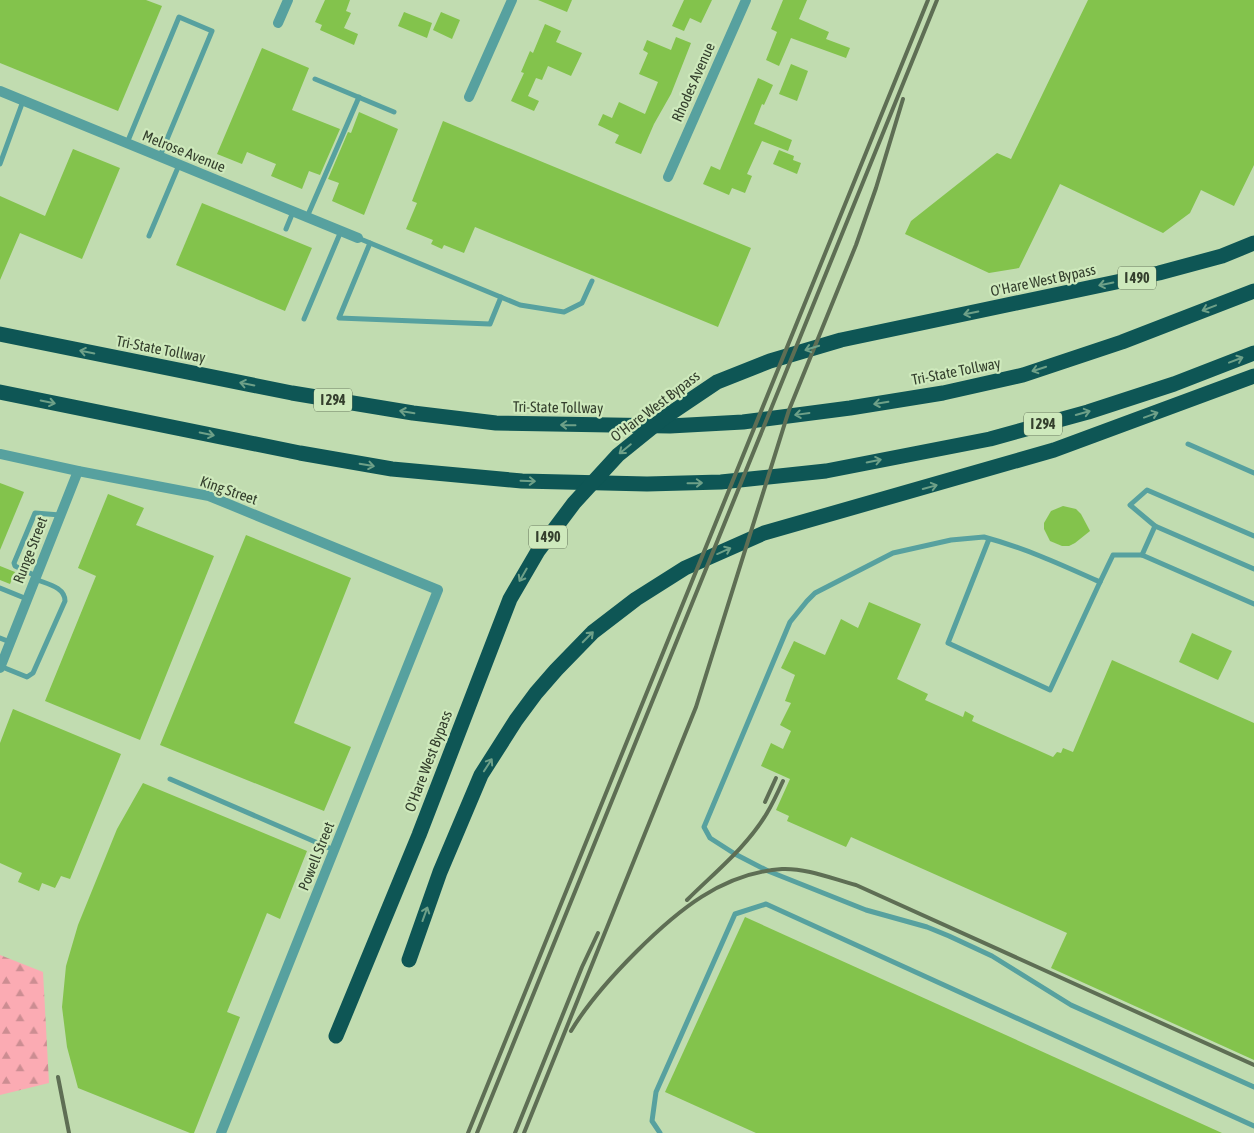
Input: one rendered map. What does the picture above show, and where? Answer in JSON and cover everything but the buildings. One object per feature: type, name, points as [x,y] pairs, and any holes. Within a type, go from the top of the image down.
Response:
[{"type":"highway","name":"O'Hare West Bypass","points":[[336,1036],[419,835],[510,599],[538,551],[574,503],[618,455],[665,417],[717,382],[770,361],[840,340],[1159,273],[1222,256],[1254,243]]},
{"type":"highway","name":"Tri-State Tollway","points":[[0,334],[292,393],[413,413],[496,424],[670,426],[743,422],[850,408],[942,393],[1023,375],[1122,342],[1254,291]]},
{"type":"highway","name":"I 294","points":[[0,392],[290,451],[392,469],[522,481],[646,484],[721,482],[826,471],[990,439],[1088,412],[1174,384],[1254,353]]},
{"type":"highway","points":[[409,960],[440,872],[481,775],[531,700],[556,670],[593,632],[636,600],[685,568],[764,533],[1054,450],[1254,376]]},
{"type":"street","points":[[278,23],[288,0]]},
{"type":"street","points":[[470,97],[512,0]]},
{"type":"street","name":"Rhodes Avenue","points":[[668,177],[746,0]]},
{"type":"street","name":"Melrose Avenue","points":[[0,91],[358,238]]},
{"type":"street","name":"King Street","points":[[0,454],[209,496],[438,590]]},
{"type":"street","name":"Runge Street","points":[[0,666],[78,471]]},
{"type":"street","name":"Powell Street","points":[[221,1133],[438,590]]},
{"type":"lane","points":[[126,143],[179,17],[212,31],[160,156]]},
{"type":"lane","points":[[315,79],[394,112]]},
{"type":"lane","points":[[307,217],[359,97]]},
{"type":"lane","points":[[0,164],[23,100]]},
{"type":"lane","points":[[150,236],[179,165]]},
{"type":"lane","points":[[286,229],[293,211]]},
{"type":"lane","points":[[304,319],[341,231]]},
{"type":"lane","points":[[358,238],[520,305],[564,312],[582,303],[592,281]]},
{"type":"lane","points":[[370,243],[339,318],[490,324],[501,297]]},
{"type":"lane","points":[[1188,444],[1254,474]]},
{"type":"lane","points":[[1254,536],[1147,490],[1130,505],[1155,526],[1254,569]]},
{"type":"lane","points":[[0,666],[27,676],[33,673],[65,601],[65,595],[62,590],[36,578],[15,566],[14,563],[35,513],[60,515]]},
{"type":"lane","points":[[1142,555],[1155,526]]},
{"type":"lane","points":[[1100,582],[1033,552],[984,537],[950,540],[893,552],[815,593],[790,622],[704,828],[710,838],[735,854],[768,871],[866,910],[927,927],[992,956],[1071,1004],[1254,1087]]},
{"type":"lane","points":[[989,539],[948,643],[1050,690],[1113,555],[1142,555],[1254,604]]},
{"type":"lane","points":[[0,588],[28,598]]},
{"type":"lane","points":[[0,638],[10,643]]},
{"type":"lane","points":[[170,779],[334,850]]},
{"type":"lane","points":[[660,1133],[652,1121],[656,1092],[735,914],[766,904],[1254,1126]]},
{"type":"green space","points":[[0,955],[43,972],[49,1083],[0,1095]]},
{"type":"railway","points":[[468,1133],[928,0]]},
{"type":"railway","points":[[477,1133],[937,0]]},
{"type":"railway","points":[[524,1133],[696,707],[789,410],[856,245],[876,188],[903,99]]},
{"type":"railway","points":[[765,802],[776,778]]},
{"type":"railway","points":[[687,900],[750,837],[767,813],[783,781]]},
{"type":"railway","points":[[571,1031],[593,999],[618,970],[684,909],[720,886],[740,878],[760,872],[791,869],[810,872],[856,885],[1254,1065]]},
{"type":"railway","points":[[515,1133],[582,967],[598,933]]},
{"type":"railway","points":[[58,1077],[69,1133]]}]
